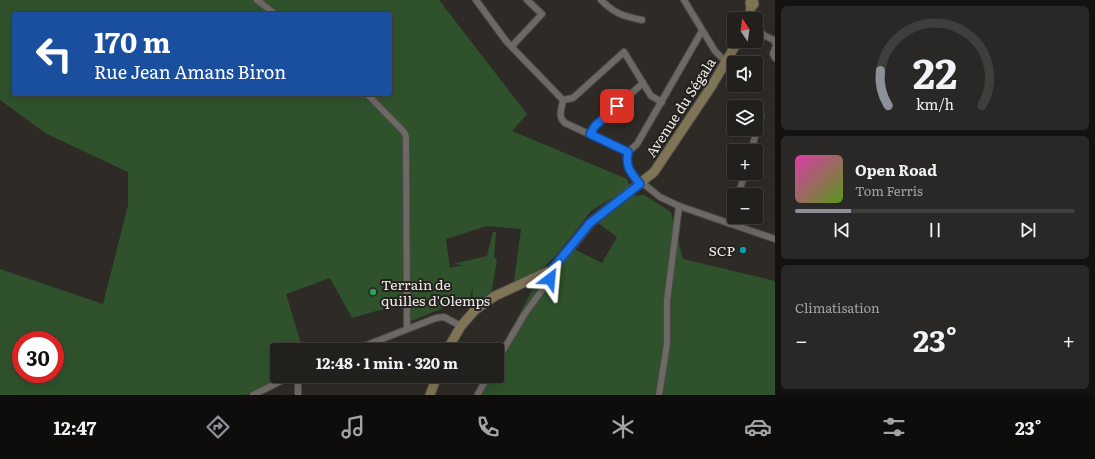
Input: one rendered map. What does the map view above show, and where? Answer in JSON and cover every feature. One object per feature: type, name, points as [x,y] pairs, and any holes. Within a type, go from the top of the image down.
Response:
[{"type":"street","points":[[257,0],[272,12]]},
{"type":"street","points":[[476,0],[506,41],[564,100]]},
{"type":"street","points":[[512,46],[542,14],[528,0]]},
{"type":"street","points":[[601,0],[610,9],[621,16],[642,20]]},
{"type":"street","points":[[686,1],[702,31],[715,51],[726,62]]},
{"type":"street","points":[[750,12],[752,2]]},
{"type":"street","points":[[702,31],[637,144],[628,152],[626,160],[628,169],[640,184],[645,185],[660,197],[679,206],[727,223]]},
{"type":"street","points":[[765,36],[774,40],[775,43]]},
{"type":"street","name":"Avenue du Ségala","points":[[552,269],[590,223],[654,172],[734,48]]},
{"type":"street","points":[[775,48],[773,54],[775,58]]},
{"type":"street","points":[[564,100],[573,98],[624,52],[651,96],[662,102]]},
{"type":"street","points":[[590,134],[595,126],[643,83]]},
{"type":"street","points":[[369,96],[404,132],[406,137],[407,328]]},
{"type":"street","points":[[564,100],[560,114],[561,120],[628,152]]},
{"type":"street","points":[[658,395],[667,344],[667,301],[679,206]]},
{"type":"street","points":[[730,224],[775,239]]},
{"type":"street","points":[[451,343],[460,326],[475,310],[490,300],[552,269]]},
{"type":"street","points":[[504,349],[524,315],[550,279],[552,269]]},
{"type":"street","points":[[371,343],[436,318],[444,317],[460,326]]},
{"type":"street","points":[[253,395],[277,383]]},
{"type":"street","points":[[298,383],[298,395]]},
{"type":"street","points":[[430,395],[434,383]]},
{"type":"street","points":[[478,394],[484,383]]},
{"type":"green space","points":[[0,0],[439,0],[527,114],[512,131],[627,179],[630,187],[591,211],[559,252],[544,267],[514,282],[521,229],[487,226],[446,239],[450,268],[463,265],[453,264],[487,256],[493,232],[496,232],[494,257],[497,260],[491,294],[472,302],[473,287],[470,297],[411,321],[408,306],[376,311],[352,318],[330,278],[286,294],[301,343],[270,343],[270,383],[246,395],[0,395],[0,269],[103,304],[128,205],[128,172],[47,134],[0,100]]},
{"type":"green space","points":[[644,195],[671,212],[683,259],[775,281],[775,395],[476,395],[482,383],[504,383],[504,343],[534,287],[576,250],[602,263],[617,237],[597,222],[630,196]]},
{"type":"place","name":"SCP","points":[[743,250]]},
{"type":"place","name":"Terrain de quilles d'Olemps","points":[[373,292]]},
{"type":"route","points":[[550,279],[552,269],[560,262],[590,223],[600,213],[640,184],[628,169],[626,160],[628,152],[590,134],[595,126],[617,106]]}]
